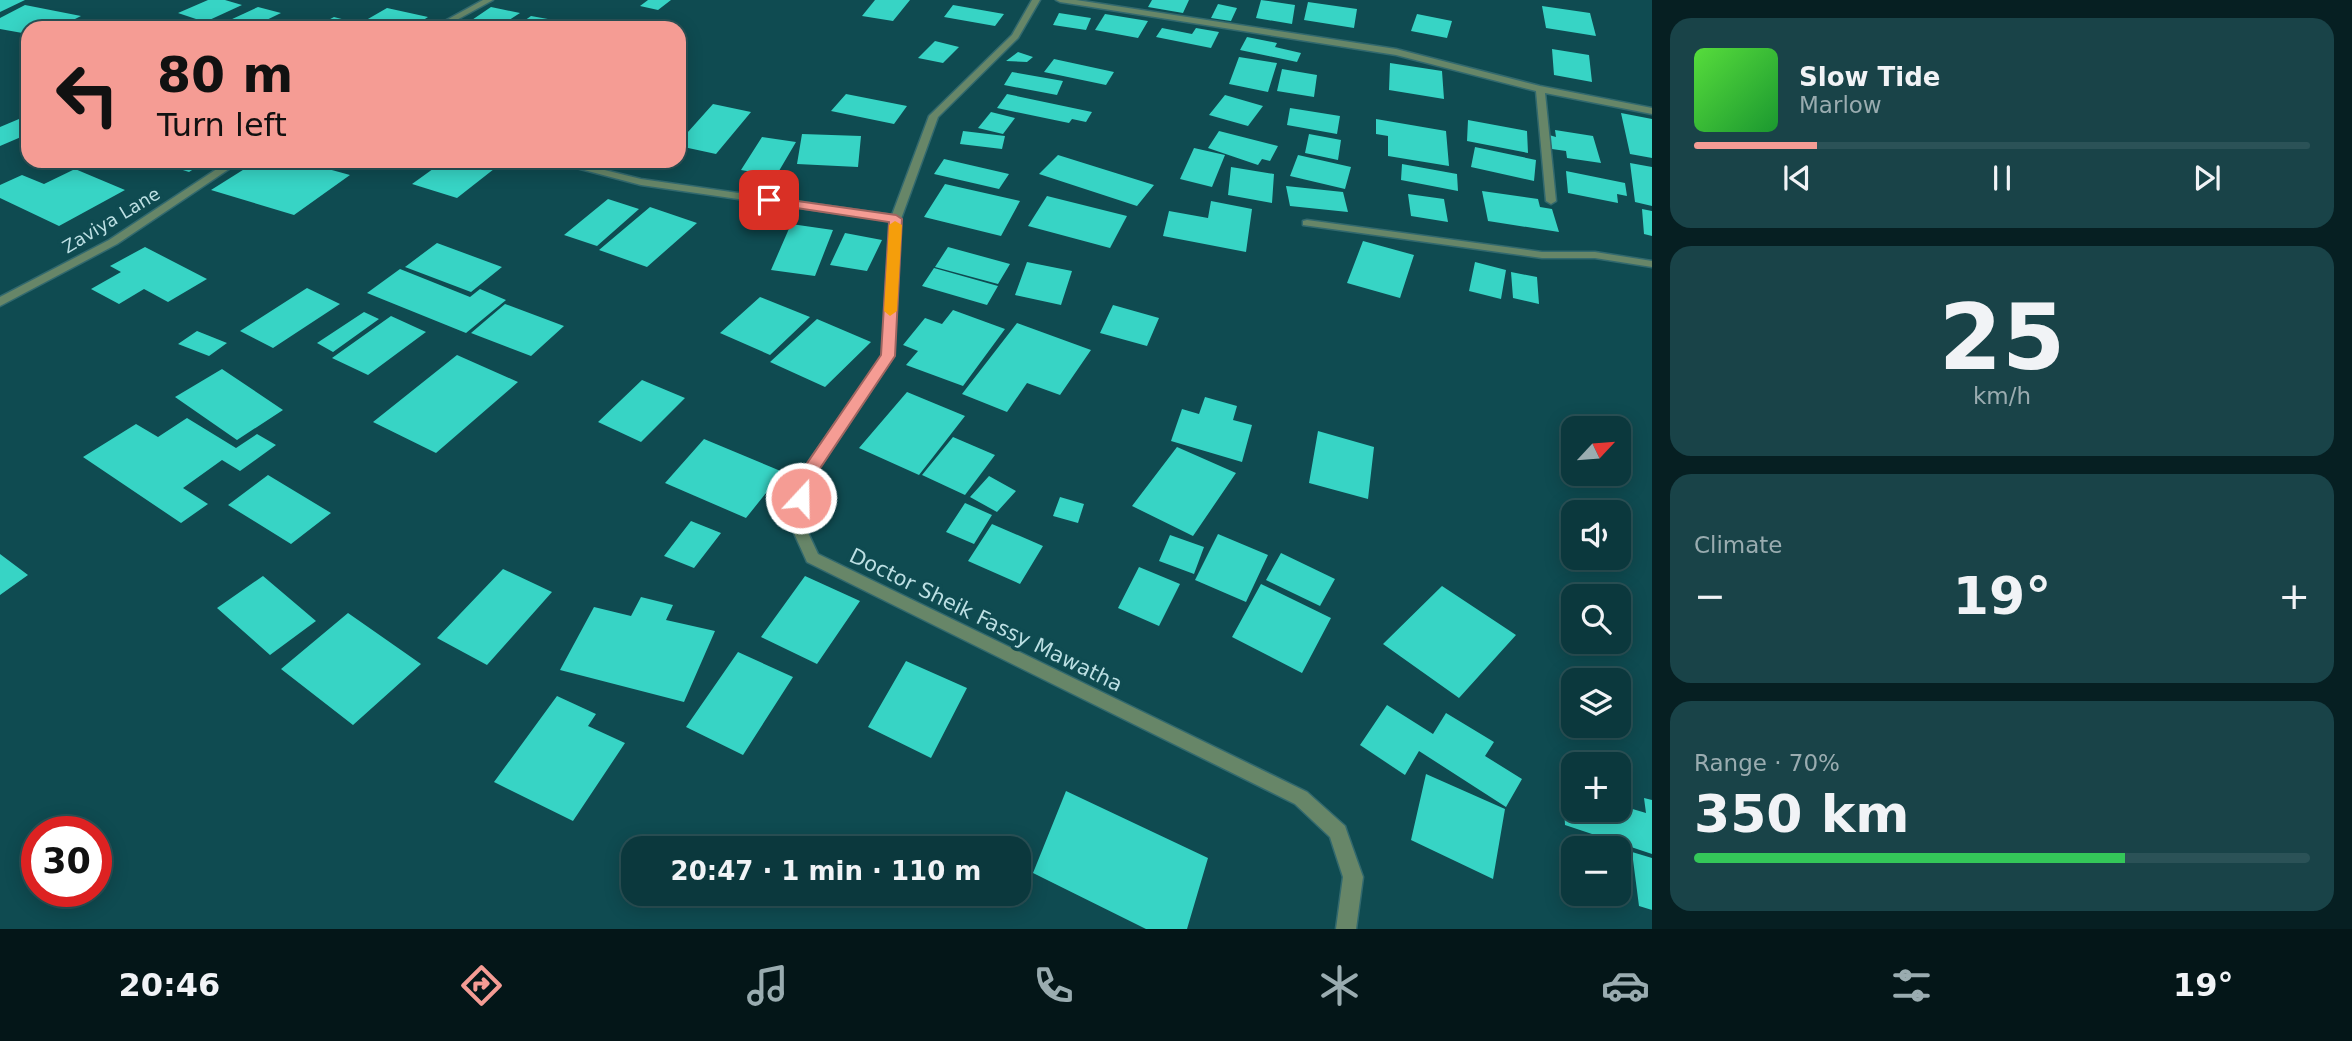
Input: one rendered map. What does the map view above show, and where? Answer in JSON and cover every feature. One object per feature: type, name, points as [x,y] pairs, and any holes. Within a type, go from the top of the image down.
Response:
[{"type":"street","points":[[449,21],[489,0]]},
{"type":"street","name":"Doctor Sheik Fassy Mawatha","points":[[1036,0],[1015,36],[934,116],[896,219],[888,356],[807,475],[795,520],[811,558],[1301,798],[1338,832],[1353,877],[1346,929]]},
{"type":"street","points":[[1060,0],[1396,51],[1540,89],[1652,111]]},
{"type":"street","points":[[1540,89],[1551,201]]},
{"type":"street","name":"Zaviya Lane","points":[[0,302],[113,242],[225,168]]},
{"type":"street","points":[[584,168],[641,182],[896,219]]},
{"type":"street","points":[[1307,223],[1542,255],[1595,255],[1652,264]]},
{"type":"building","points":[[0,0],[25,0],[0,12]]},
{"type":"building","points":[[208,0],[225,0],[242,5],[207,21],[178,13]]},
{"type":"building","points":[[648,0],[671,0],[658,10],[640,6]]},
{"type":"building","points":[[875,0],[910,0],[893,21],[862,16]]},
{"type":"building","points":[[1152,0],[1189,0],[1183,13],[1148,7]]},
{"type":"building","points":[[1261,0],[1295,5],[1292,24],[1256,18]]},
{"type":"building","points":[[1308,2],[1357,9],[1354,28],[1304,20]]},
{"type":"building","points":[[1218,4],[1237,8],[1231,21],[1211,18]]},
{"type":"building","points":[[25,5],[81,16],[71,21],[21,21],[21,33],[0,29],[0,18]]},
{"type":"building","points":[[953,5],[1004,14],[995,26],[944,17]]},
{"type":"building","points":[[1542,6],[1590,13],[1596,36],[1546,28]]},
{"type":"building","points":[[258,7],[281,13],[264,21],[228,21]]},
{"type":"building","points":[[491,7],[520,13],[508,21],[470,21]]},
{"type":"building","points":[[387,8],[428,17],[422,21],[364,21]]},
{"type":"building","points":[[1059,13],[1091,18],[1086,30],[1053,25]]},
{"type":"building","points":[[1105,14],[1148,21],[1138,38],[1095,30]]},
{"type":"building","points":[[1417,14],[1452,21],[1447,38],[1411,31]]},
{"type":"building","points":[[531,16],[559,21],[524,21]]},
{"type":"building","points":[[334,17],[349,21],[326,21]]},
{"type":"building","points":[[1162,28],[1192,34],[1196,28],[1219,32],[1211,48],[1156,37]]},
{"type":"building","points":[[1247,37],[1277,43],[1275,47],[1301,53],[1297,62],[1240,50]]},
{"type":"building","points":[[935,41],[959,47],[943,63],[918,58]]},
{"type":"building","points":[[1552,49],[1589,55],[1592,82],[1554,75]]},
{"type":"building","points":[[1018,52],[1033,57],[1027,62],[1006,61]]},
{"type":"building","points":[[1239,57],[1277,63],[1268,92],[1229,84]]},
{"type":"building","points":[[1054,59],[1114,72],[1106,85],[1044,72]]},
{"type":"building","points":[[1390,63],[1442,71],[1444,99],[1389,90]]},
{"type":"building","points":[[1282,69],[1317,75],[1314,97],[1277,91]]},
{"type":"building","points":[[1012,72],[1063,81],[1057,95],[1004,85]]},
{"type":"building","points":[[846,94],[907,106],[894,124],[831,111]]},
{"type":"building","points":[[1007,94],[1092,112],[1086,122],[1072,119],[1069,123],[997,108]]},
{"type":"building","points":[[1225,95],[1263,106],[1248,126],[1209,115]]},
{"type":"building","points":[[713,104],[751,112],[716,154],[686,148],[686,134]]},
{"type":"building","points":[[1290,108],[1340,116],[1337,134],[1287,125]]},
{"type":"building","points":[[991,112],[1015,118],[1003,134],[978,128]]},
{"type":"building","points":[[1621,113],[1652,119],[1652,158],[1630,154]]},
{"type":"building","points":[[1376,119],[1446,131],[1449,166],[1388,156],[1388,136],[1376,134]]},
{"type":"building","points":[[21,120],[21,137],[0,146],[0,127]]},
{"type":"building","points":[[1468,120],[1527,131],[1528,153],[1467,141]]},
{"type":"building","points":[[1555,130],[1593,136],[1601,163],[1567,158],[1566,151],[1552,149],[1549,135],[1556,137]]},
{"type":"building","points":[[963,131],[1005,136],[1002,149],[960,144]]},
{"type":"building","points":[[1219,131],[1278,146],[1270,161],[1262,159],[1258,165],[1208,148]]},
{"type":"building","points":[[802,134],[861,136],[858,167],[797,164]]},
{"type":"building","points":[[1309,134],[1341,140],[1338,160],[1305,153]]},
{"type":"building","points":[[762,137],[796,142],[776,176],[741,170]]},
{"type":"building","points":[[1475,147],[1536,160],[1534,181],[1471,167]]},
{"type":"building","points":[[1194,148],[1225,155],[1212,187],[1180,179]]},
{"type":"building","points":[[1058,155],[1154,185],[1137,206],[1039,174]]},
{"type":"building","points":[[1298,155],[1351,167],[1345,189],[1290,176]]},
{"type":"building","points":[[944,159],[1009,174],[999,189],[934,174]]},
{"type":"building","points":[[1630,163],[1652,167],[1652,206],[1635,202]]},
{"type":"building","points":[[1402,164],[1457,174],[1458,191],[1401,180]]},
{"type":"building","points":[[1231,167],[1274,174],[1272,203],[1228,195]]},
{"type":"building","points":[[177,168],[195,168],[189,172]]},
{"type":"building","points":[[246,168],[324,168],[350,175],[294,215],[211,190]]},
{"type":"building","points":[[434,168],[494,169],[457,198],[412,184]]},
{"type":"building","points":[[75,169],[125,190],[59,226],[0,198],[0,185],[22,175],[44,184]]},
{"type":"building","points":[[1566,171],[1625,183],[1627,196],[1617,194],[1618,203],[1568,193]]},
{"type":"building","points":[[945,184],[1020,201],[1001,236],[924,217]]},
{"type":"building","points":[[1286,186],[1343,192],[1348,212],[1290,206]]},
{"type":"building","points":[[1482,191],[1538,199],[1540,207],[1552,209],[1559,232],[1488,221]]},
{"type":"building","points":[[1408,194],[1444,199],[1448,222],[1411,216]]},
{"type":"building","points":[[1047,196],[1127,216],[1110,248],[1028,226]]},
{"type":"building","points":[[608,199],[639,209],[597,246],[564,235]]},
{"type":"building","points":[[1211,201],[1252,209],[1246,252],[1163,236],[1169,211],[1208,218]]},
{"type":"building","points":[[650,207],[697,223],[647,267],[599,250]]},
{"type":"building","points":[[1642,209],[1652,211],[1652,236],[1644,234]]},
{"type":"building","points":[[791,224],[833,230],[815,276],[771,270]]},
{"type":"building","points":[[845,233],[882,240],[867,271],[830,265]]},
{"type":"building","points":[[1363,241],[1414,255],[1400,298],[1347,283]]},
{"type":"building","points":[[437,243],[502,267],[471,292],[405,267]]},
{"type":"building","points":[[145,247],[207,279],[168,302],[144,289],[119,304],[91,289],[121,272],[110,266]]},
{"type":"building","points":[[948,247],[1010,264],[998,284],[935,267]]},
{"type":"building","points":[[1027,262],[1072,271],[1061,305],[1015,295]]},
{"type":"building","points":[[1475,262],[1506,270],[1501,299],[1469,291]]},
{"type":"building","points":[[934,268],[998,286],[987,305],[922,286]]},
{"type":"building","points":[[400,269],[470,297],[480,289],[506,300],[466,333],[367,293]]},
{"type":"building","points":[[1511,272],[1537,277],[1539,304],[1513,298]]},
{"type":"building","points":[[307,288],[340,304],[273,348],[240,331]]},
{"type":"building","points":[[760,297],[810,317],[770,355],[720,333]]},
{"type":"building","points":[[505,304],[564,326],[531,356],[471,333]]},
{"type":"building","points":[[1113,305],[1159,318],[1147,346],[1100,333]]},
{"type":"building","points":[[953,310],[1005,329],[963,386],[906,365],[918,351],[903,345],[925,318],[942,324]]},
{"type":"building","points":[[364,312],[379,319],[333,352],[317,343]]},
{"type":"building","points":[[391,316],[426,332],[368,375],[332,358]]},
{"type":"building","points":[[817,319],[871,342],[825,387],[770,362]]},
{"type":"building","points":[[1017,323],[1091,350],[1060,395],[1027,383],[1007,412],[962,394]]},
{"type":"building","points":[[197,331],[227,343],[209,356],[178,344]]},
{"type":"building","points":[[457,355],[518,382],[436,453],[373,422]]},
{"type":"building","points":[[222,369],[283,410],[237,440],[175,397]]},
{"type":"building","points":[[642,380],[685,398],[641,442],[598,422]]},
{"type":"building","points":[[907,392],[965,416],[919,475],[859,448]]},
{"type":"building","points":[[1205,397],[1237,406],[1233,420],[1252,425],[1242,462],[1171,441],[1182,409],[1199,414]]},
{"type":"building","points":[[187,418],[236,448],[257,434],[276,445],[240,471],[222,460],[183,488],[208,504],[181,523],[83,457],[136,424],[158,437]]},
{"type":"building","points":[[1318,431],[1374,447],[1368,499],[1309,483]]},
{"type":"building","points":[[953,437],[995,455],[965,495],[922,475]]},
{"type":"building","points":[[704,439],[783,472],[746,518],[665,483]]},
{"type":"building","points":[[1177,447],[1236,473],[1193,536],[1132,506]]},
{"type":"building","points":[[268,475],[331,513],[291,544],[228,505]]},
{"type":"building","points":[[989,476],[1016,491],[997,512],[970,497]]},
{"type":"building","points":[[1060,497],[1084,504],[1078,523],[1053,516]]},
{"type":"building","points":[[965,503],[992,515],[974,544],[946,532]]},
{"type":"building","points":[[691,521],[721,533],[694,568],[664,556]]},
{"type":"building","points":[[992,524],[1043,546],[1020,584],[968,561]]},
{"type":"building","points":[[1218,534],[1268,555],[1246,602],[1195,580]]},
{"type":"building","points":[[1170,535],[1204,547],[1194,574],[1159,561]]},
{"type":"building","points":[[1281,553],[1335,579],[1320,606],[1266,580]]},
{"type":"building","points":[[0,554],[28,575],[0,595]]},
{"type":"building","points":[[1139,567],[1180,584],[1159,626],[1118,608]]},
{"type":"building","points":[[503,569],[552,592],[487,665],[437,638]]},
{"type":"building","points":[[263,576],[316,621],[270,655],[217,608]]},
{"type":"building","points":[[805,576],[860,601],[817,664],[761,637]]},
{"type":"building","points":[[1261,584],[1331,618],[1302,673],[1232,637]]},
{"type":"building","points":[[1442,586],[1516,635],[1459,698],[1383,644]]},
{"type":"building","points":[[641,597],[673,605],[666,620],[715,631],[684,702],[560,670],[594,607],[631,616]]},
{"type":"building","points":[[348,613],[421,664],[353,725],[281,669]]},
{"type":"building","points":[[738,652],[793,677],[743,755],[686,727]]},
{"type":"building","points":[[906,661],[967,688],[931,758],[868,727]]},
{"type":"building","points":[[557,696],[596,714],[588,726],[625,743],[573,821],[494,782]]},
{"type":"building","points":[[1387,705],[1433,734],[1446,713],[1494,742],[1485,756],[1522,779],[1506,807],[1419,751],[1405,775],[1360,745]]},
{"type":"building","points":[[1426,774],[1505,809],[1493,879],[1411,840]]},
{"type":"building","points":[[1066,791],[1208,858],[1187,929],[1146,929],[1033,873]]},
{"type":"building","points":[[1644,798],[1652,800],[1652,854],[1631,847],[1631,836],[1598,836],[1565,825],[1565,822],[1631,822],[1631,809],[1646,813]]},
{"type":"building","points":[[1632,852],[1652,858],[1652,910],[1639,906]]},
{"type":"slow traffic","points":[[890,311],[895,225]]},
{"type":"route","points":[[769,200],[896,219],[888,356],[807,475],[801,498]]}]
